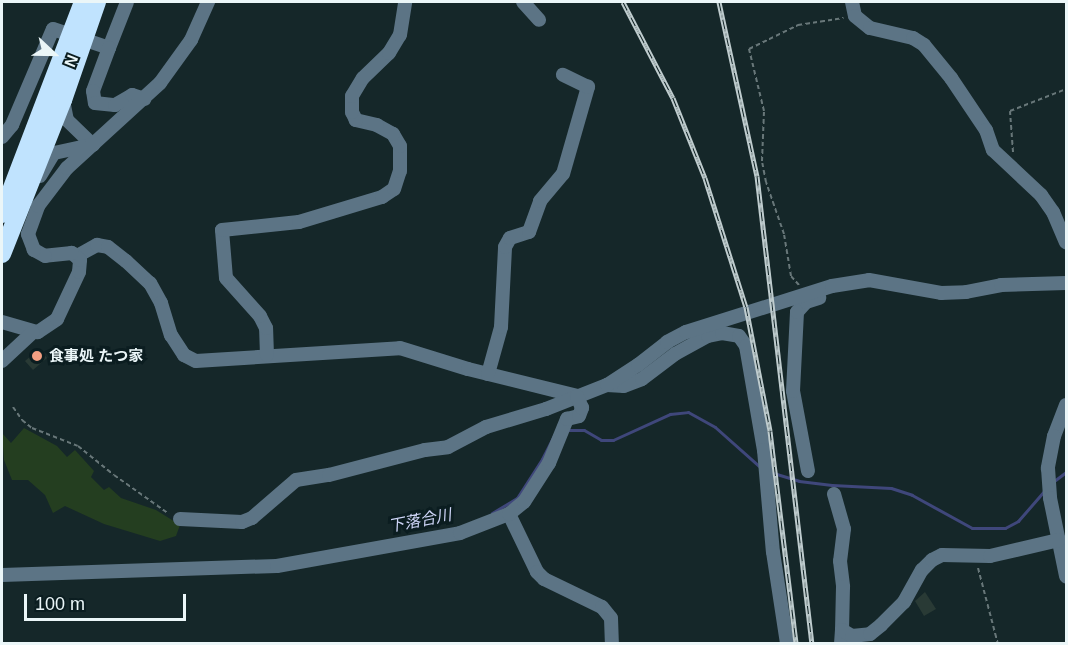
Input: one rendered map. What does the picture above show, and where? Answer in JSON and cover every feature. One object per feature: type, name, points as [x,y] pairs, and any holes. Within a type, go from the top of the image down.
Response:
[{"type":"highway","points":[[2,214],[83,2]]},
{"type":"highway","points":[[2,254],[63,100],[97,2]]},
{"type":"street","points":[[127,2],[102,46],[93,92],[95,103],[115,105],[132,95],[144,99]]},
{"type":"street","points":[[208,2],[191,40],[160,83],[52,185],[38,206],[28,234],[30,245],[38,254],[52,255],[65,252],[77,256],[97,245],[108,247],[150,284],[161,303],[171,335],[184,355],[196,361],[400,348],[488,374],[577,396]]},
{"type":"street","points":[[267,355],[266,328],[260,316],[226,278],[222,230],[299,222],[382,196],[394,189],[400,171],[400,146],[393,134],[377,126],[356,120],[352,112],[352,96],[363,78],[389,54],[400,35],[405,2]]},
{"type":"street","points":[[523,2],[539,20]]},
{"type":"street","points":[[852,2],[855,16],[870,28],[913,38],[924,45],[951,78],[986,130],[993,150],[1041,195],[1053,212],[1066,242]]},
{"type":"street","points":[[2,137],[12,125],[53,29],[60,29],[102,46]]},
{"type":"street","points":[[488,374],[501,327],[505,247],[510,238],[529,232],[540,201],[563,174],[588,87],[563,75]]},
{"type":"street","points":[[63,100],[67,120],[93,145]]},
{"type":"street","points":[[27,189],[37,183],[54,153],[93,145]]},
{"type":"street","points":[[2,322],[33,332],[43,331],[50,326],[62,311],[80,266],[77,256]]},
{"type":"street","points":[[180,519],[242,522],[252,518],[296,480],[329,475],[425,450],[448,447],[486,427],[546,409],[607,385],[638,365],[667,342],[686,332],[832,286],[869,280],[941,293],[966,292],[1001,285],[1066,283]]},
{"type":"street","points":[[808,471],[792,391],[797,312],[806,302],[828,296],[832,286]]},
{"type":"street","points":[[2,361],[33,332]]},
{"type":"street","points":[[607,385],[624,386],[642,379],[675,354],[708,336],[722,333],[738,336],[746,346],[766,464],[772,552],[787,644]]},
{"type":"street","points":[[2,575],[277,566],[460,534],[509,514],[524,502],[560,437],[567,419],[579,416],[582,408],[577,396]]},
{"type":"street","points":[[1066,405],[1054,436],[1048,477],[1066,576]]},
{"type":"street","points":[[834,494],[844,529],[840,561],[843,587],[841,637],[870,634],[904,602],[922,570],[932,560],[942,555],[990,556],[1059,540]]},
{"type":"street","points":[[509,514],[537,572],[544,579],[603,607],[611,618],[612,644]]},
{"type":"path","points":[[808,285],[800,286],[791,276],[784,234],[766,182],[762,161],[764,111],[749,49],[798,25],[855,16]]},
{"type":"path","points":[[1019,175],[1011,148],[1010,111],[1066,88]]},
{"type":"path","points":[[13,407],[22,420],[32,428],[78,446],[114,475],[180,519]]},
{"type":"path","points":[[975,556],[998,644]]},
{"type":"green space","points":[[24,428],[57,446],[67,457],[75,450],[94,471],[91,477],[104,490],[109,487],[121,498],[156,510],[180,525],[176,536],[160,541],[104,524],[65,506],[53,513],[45,495],[28,480],[12,480],[4,460],[2,433],[11,443]]},
{"type":"building","points":[[39,349],[47,358],[33,370],[25,361]]},
{"type":"building","points":[[925,592],[936,609],[924,616],[915,601]]},
{"type":"waterway","name":"下落合川","points":[[568,430],[584,430],[601,440],[613,440],[670,414],[688,412],[715,427],[761,468]]},
{"type":"waterway","name":"下落合川","points":[[492,513],[517,498],[542,459],[556,431]]},
{"type":"waterway","points":[[770,472],[799,481],[891,488],[912,495],[972,528],[1005,528],[1018,521],[1045,490]]},
{"type":"waterway","points":[[1054,481],[1066,472]]},
{"type":"railway","points":[[623,2],[673,98],[705,178],[746,307],[770,431],[796,644]]},
{"type":"railway","points":[[719,2],[757,176],[812,644]]},
{"type":"place","name":"食事処 たつ家","points":[[37,356]]}]
